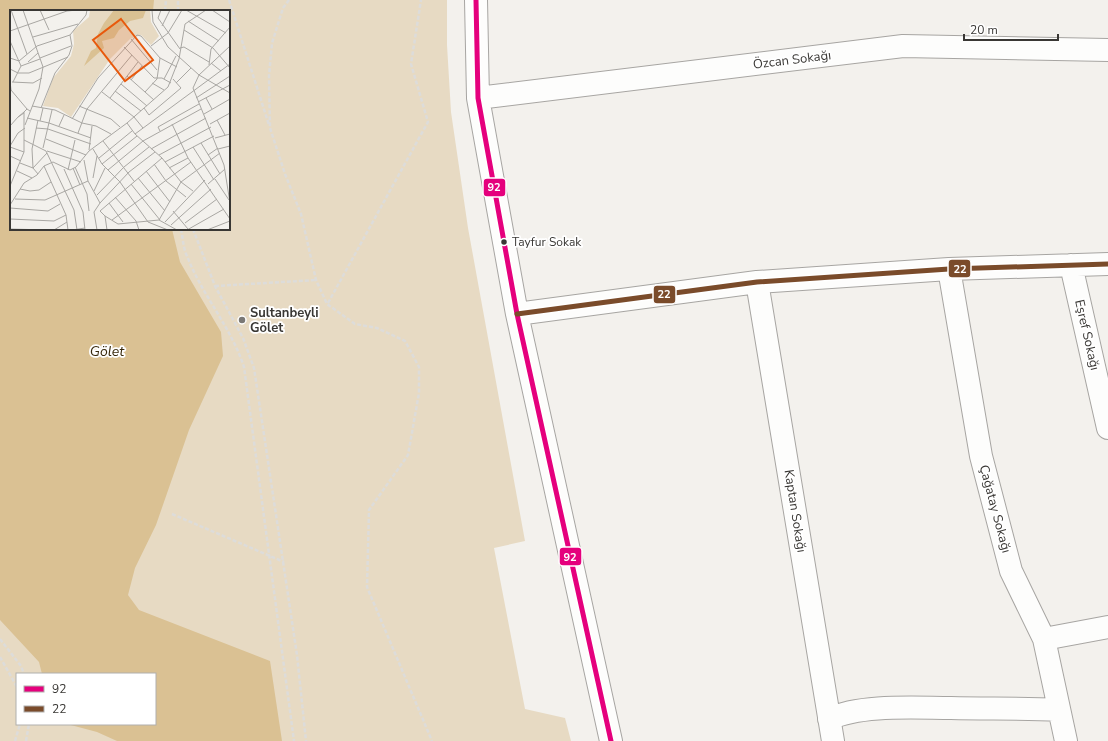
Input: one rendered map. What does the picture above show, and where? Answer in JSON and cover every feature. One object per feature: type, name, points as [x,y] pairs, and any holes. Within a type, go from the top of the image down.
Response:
[{"type":"street","points":[[476,0],[478,98],[517,314],[611,741]]},
{"type":"street","name":"Özcan Sokağı","points":[[478,98],[903,46],[1108,50]]},
{"type":"street","points":[[517,314],[757,282],[950,269],[1108,264]]},
{"type":"street","name":"Eşref Sokağı","points":[[1071,265],[1108,428]]},
{"type":"street","name":"Çağatay Sokağı","points":[[950,269],[981,456],[1011,570],[1044,639],[1058,710],[1066,741]]},
{"type":"street","name":"Kaptan Sokağı","points":[[757,282],[833,741]]},
{"type":"street","points":[[1044,639],[1108,627]]},
{"type":"street","points":[[829,719],[844,714],[893,708],[1022,708],[1058,710]]},
{"type":"path","points":[[165,10],[166,0]]},
{"type":"path","points":[[229,0],[285,174],[301,214],[316,280],[327,304],[355,324],[377,328],[405,342],[419,367],[419,393],[408,455],[369,510],[367,587],[432,741]]},
{"type":"path","points":[[270,128],[269,76],[272,43],[283,8],[289,0]]},
{"type":"path","points":[[327,304],[428,122],[410,64],[421,0]]},
{"type":"path","points":[[181,230],[186,255],[237,348],[244,367],[294,741]]},
{"type":"path","points":[[192,230],[215,286],[243,338],[254,368],[297,655],[306,741]]},
{"type":"path","points":[[215,286],[316,280]]},
{"type":"path","points":[[172,514],[284,562]]},
{"type":"path","points":[[0,639],[21,666],[24,673]]},
{"type":"path","points":[[0,657],[16,685]]},
{"type":"path","points":[[15,741],[20,725]]},
{"type":"path","points":[[26,741],[28,725]]},
{"type":"shaded area","name":"Sultanbeyli Gölet","points":[[0,0],[447,0],[447,45],[451,112],[468,228],[525,541],[494,548],[525,709],[565,718],[571,741],[0,741]]},
{"type":"water","name":"Gölet","points":[[0,0],[154,0],[153,10],[10,10],[10,230],[172,230],[180,262],[221,332],[223,356],[189,430],[156,525],[135,568],[128,595],[139,610],[270,661],[282,741],[117,741],[97,732],[71,725],[156,725],[156,673],[42,673],[39,662],[0,620]]},
{"type":"transit line","name":"92","points":[[476,0],[478,98],[517,314],[611,741]]},
{"type":"transit line","name":"22","points":[[517,314],[757,282],[949,269],[1108,264]]},
{"type":"place","name":"Tayfur Sokak","points":[[504,242]]},
{"type":"place","name":"Sultanbeyli Gölet","points":[[242,320]]}]
